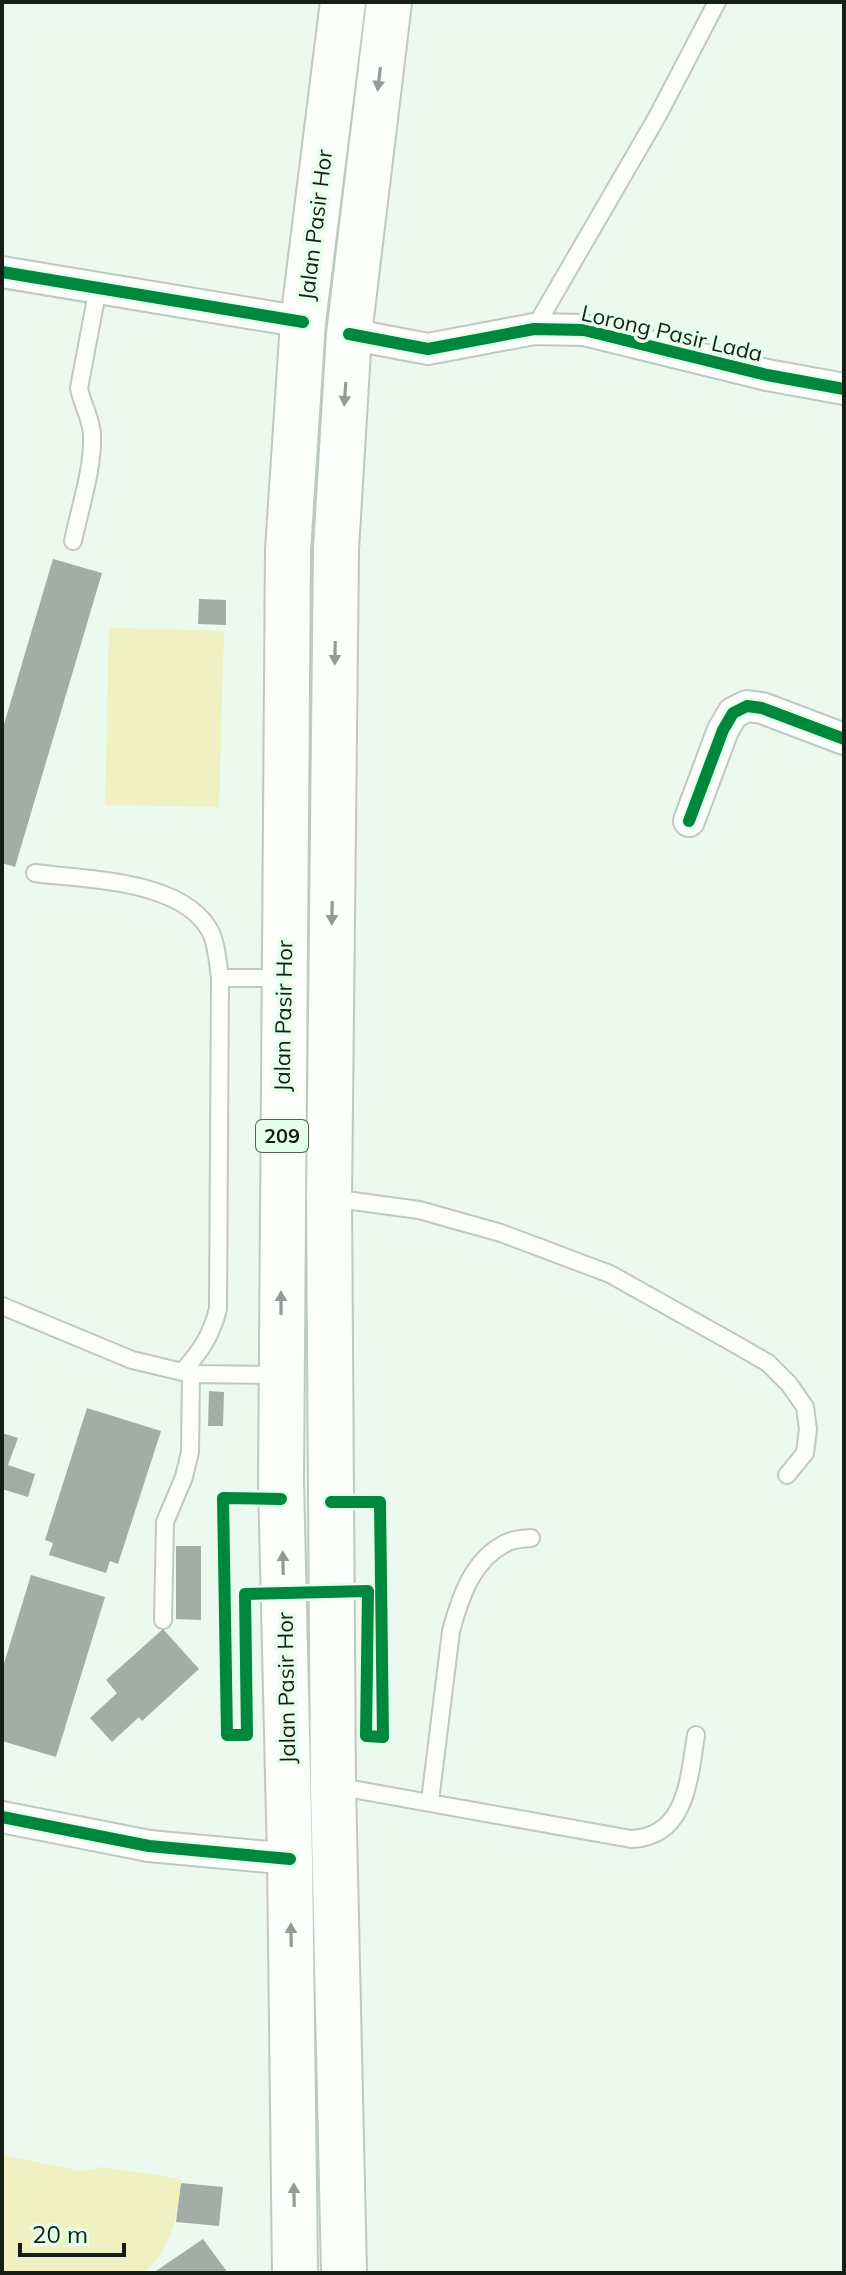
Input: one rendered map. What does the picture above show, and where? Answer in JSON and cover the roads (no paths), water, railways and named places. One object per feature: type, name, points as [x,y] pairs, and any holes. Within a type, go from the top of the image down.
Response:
[{"type":"main road","name":"Jalan Pasir Hor","points":[[295,2273],[281,1481],[288,550],[303,322],[343,2]]},
{"type":"main road","name":"Jalan Pasir Hor","points":[[344,2273],[338,1898],[333,1786],[329,1198],[336,549],[349,334],[389,2]]},
{"type":"street","points":[[2,272],[303,322]]},
{"type":"street","name":"Lorong Pasir Lada","points":[[349,334],[428,349],[534,329],[584,330],[767,375],[844,389]]},
{"type":"street","points":[[689,821],[723,730],[733,713],[747,706],[762,708],[844,739]]},
{"type":"street","points":[[2,1817],[149,1846],[290,1859]]},
{"type":"lane","points":[[534,329],[657,117],[717,2]]},
{"type":"lane","points":[[73,541],[91,453],[91,425],[79,388],[98,288]]},
{"type":"lane","points":[[35,873],[165,894],[201,918],[213,936],[220,978],[218,1309],[203,1350],[186,1373],[190,1452],[184,1477],[165,1522],[163,1620]]},
{"type":"lane","points":[[220,978],[284,978]]},
{"type":"lane","points":[[329,1198],[419,1210],[501,1233],[610,1274],[768,1363],[789,1384],[805,1407],[808,1429],[805,1453],[787,1475]]},
{"type":"lane","points":[[2,1306],[132,1360],[186,1373],[281,1375]]},
{"type":"lane","points":[[430,1801],[451,1631],[459,1604],[470,1578],[488,1556],[507,1542],[531,1538]]},
{"type":"lane","points":[[333,1786],[631,1839],[647,1838],[675,1816],[686,1796],[696,1735]]}]
